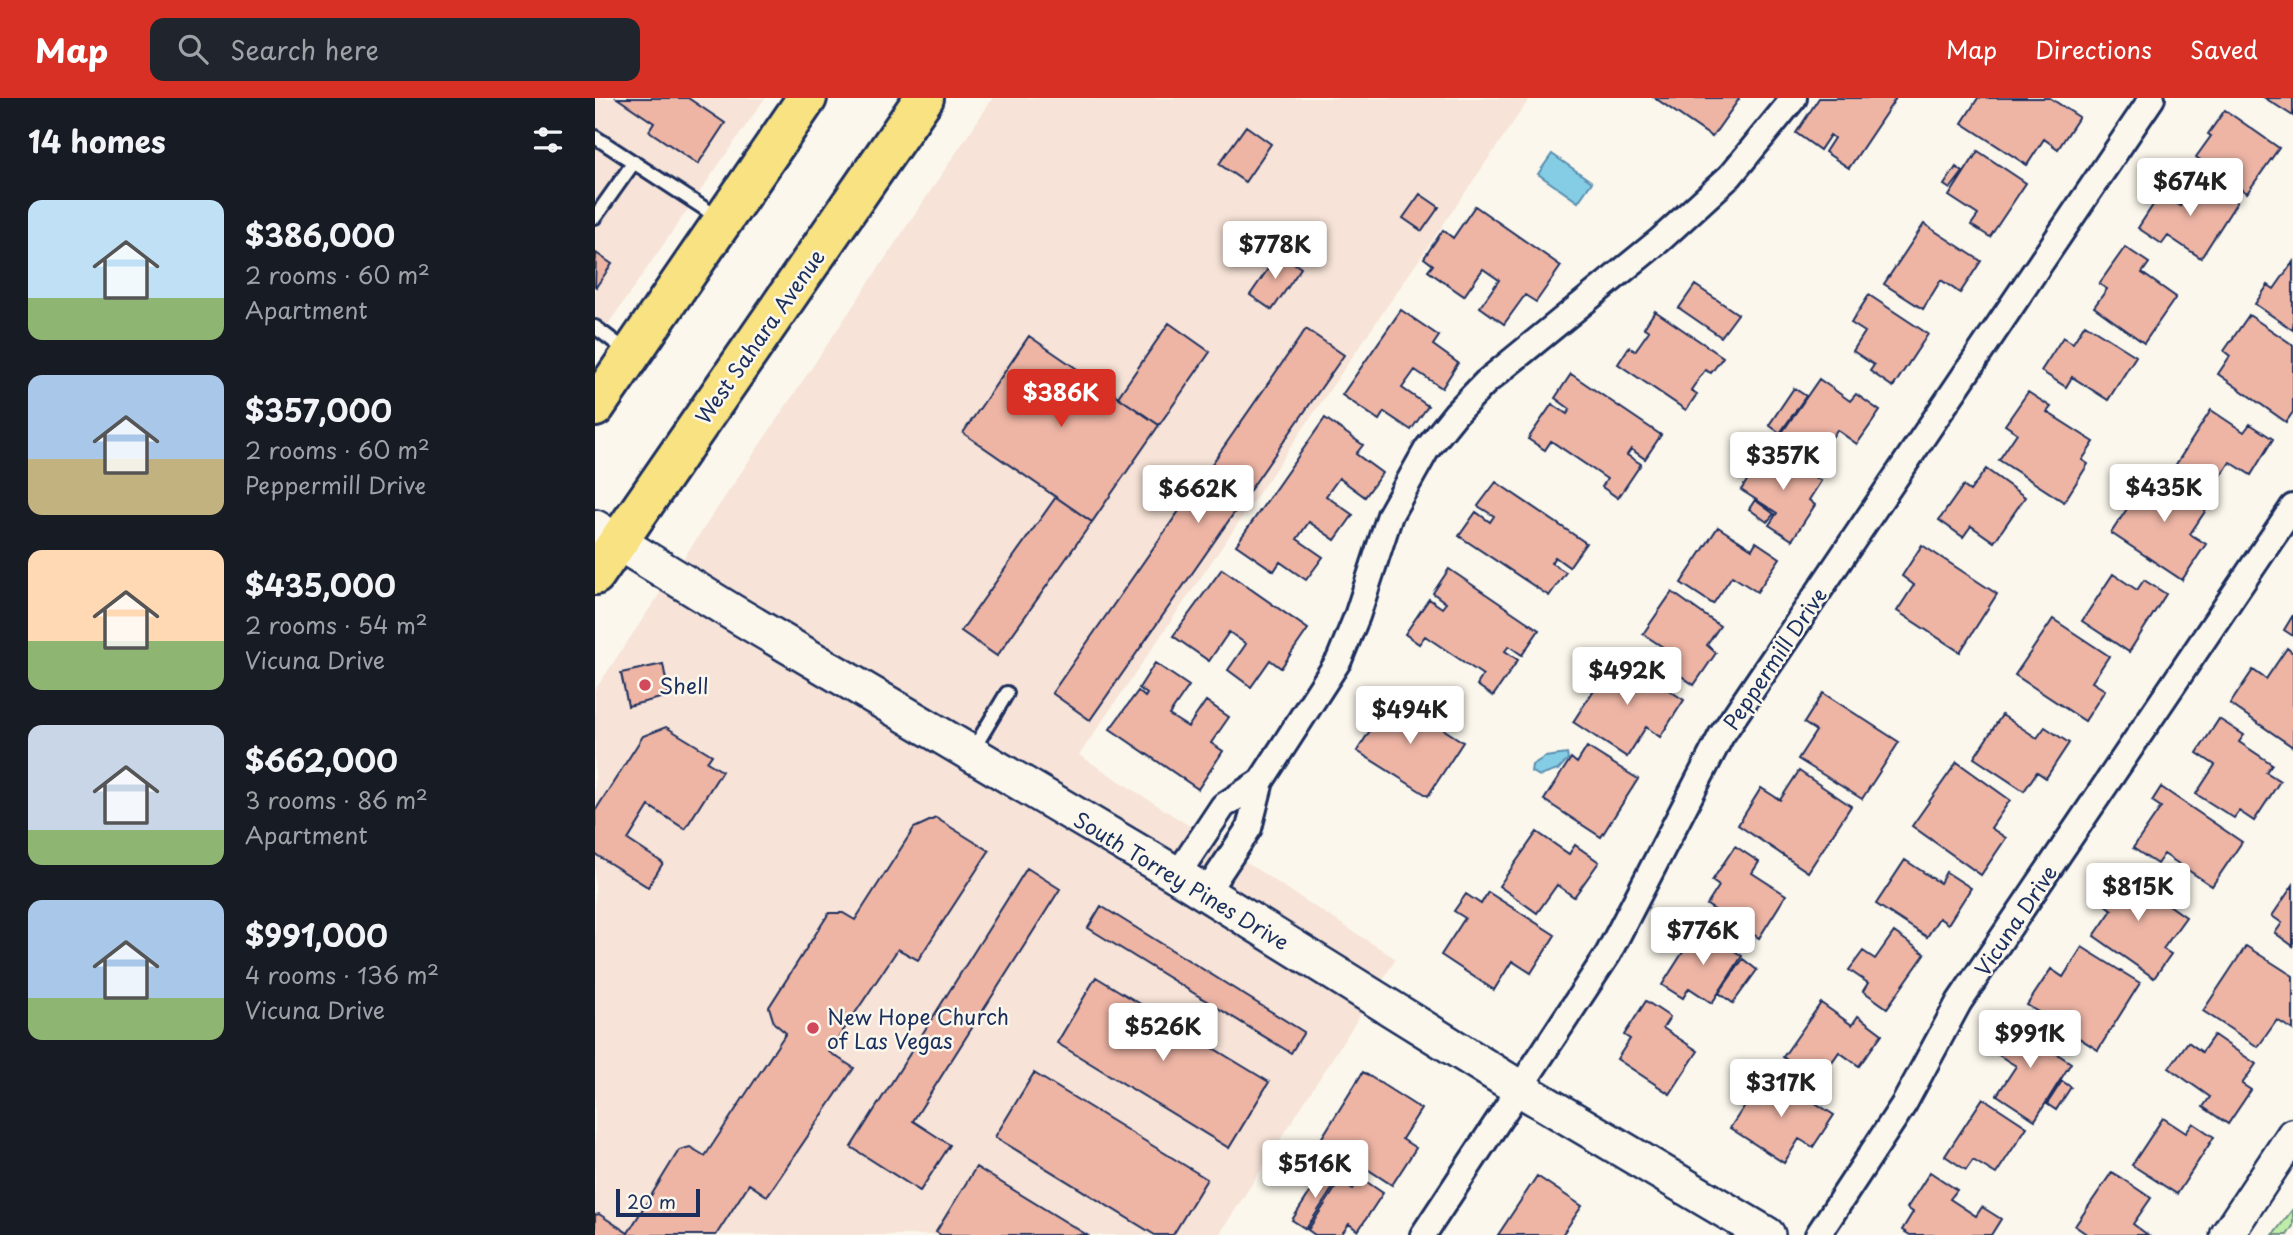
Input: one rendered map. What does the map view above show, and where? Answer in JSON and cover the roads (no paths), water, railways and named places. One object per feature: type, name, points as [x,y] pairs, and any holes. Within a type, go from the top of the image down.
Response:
[{"type":"main road","name":"West Sahara Avenue","points":[[595,575],[606,535],[924,98]]},
{"type":"main road","points":[[595,407],[798,105]]},
{"type":"main road","name":"South Torrey Pines Drive","points":[[606,535],[1177,875],[1519,1088],[1767,1235]]},
{"type":"street","points":[[1206,893],[1249,828],[1261,780],[1339,660],[1357,615],[1390,514],[1427,449],[1455,413],[1486,382],[1660,240],[1730,176],[1794,98]]},
{"type":"street","name":"Peppermill Drive","points":[[1423,1235],[1608,954],[1721,736],[2153,98]]},
{"type":"street","name":"Vicuna Drive","points":[[1818,1235],[1904,1104],[1959,1002],[2293,507]]},
{"type":"street","points":[[1177,875],[1223,806],[1261,780]]},
{"type":"street","points":[[2227,1235],[2293,1135]]},
{"type":"lane","points":[[595,136],[722,220]]},
{"type":"lane","points":[[595,217],[634,162]]},
{"type":"lane","points":[[595,327],[632,354]]},
{"type":"lane","points":[[971,753],[1007,693]]},
{"type":"water","points":[[1552,154],[1592,182],[1578,202],[1538,174]]},
{"type":"water","points":[[1567,754],[1568,759],[1558,770],[1540,776],[1531,772],[1532,765],[1545,757]]},
{"type":"place","name":"Shell","points":[[645,685]]},
{"type":"place","name":"New Hope Church of Las Vegas","points":[[813,1028]]}]
